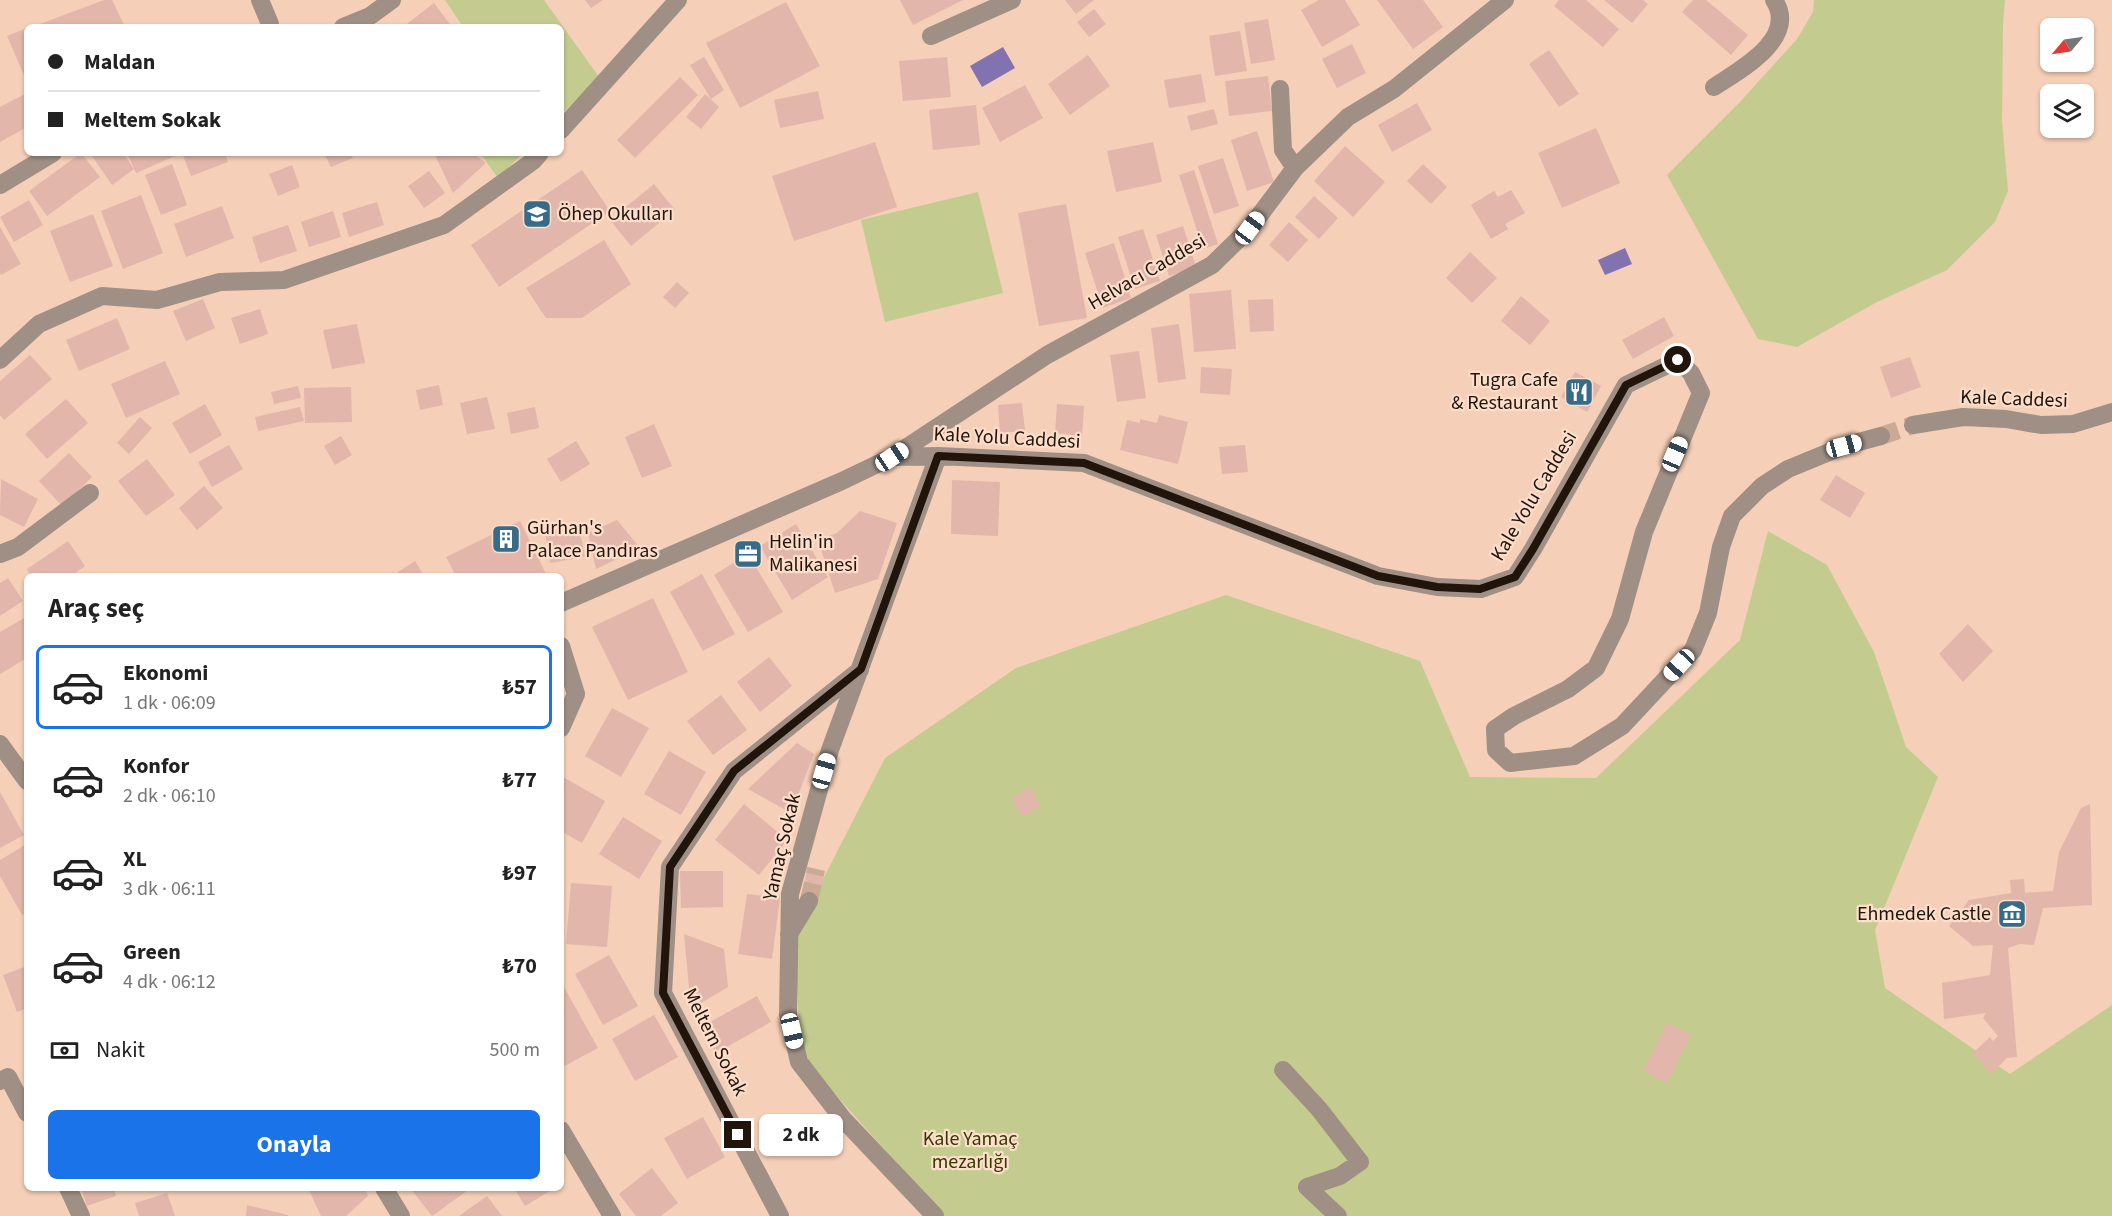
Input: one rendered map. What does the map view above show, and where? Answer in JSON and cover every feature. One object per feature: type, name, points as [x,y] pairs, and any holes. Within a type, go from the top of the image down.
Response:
[{"type":"street","points":[[260,0],[270,24]]},
{"type":"street","points":[[350,24],[370,16],[392,0]]},
{"type":"street","points":[[564,127],[678,0]]},
{"type":"street","points":[[931,36],[1012,0]]},
{"type":"street","name":"Helvacı Caddesi","points":[[892,457],[1047,355],[1212,265],[1250,228],[1295,168],[1348,117],[1394,89],[1505,0]]},
{"type":"street","points":[[1714,87],[1754,60],[1771,42],[1780,25],[1778,7],[1774,0]]},
{"type":"street","points":[[1280,89],[1283,150],[1295,168]]},
{"type":"street","points":[[0,185],[48,156]]},
{"type":"street","points":[[0,360],[39,324],[102,296],[157,300],[220,282],[284,280],[444,225],[537,156]]},
{"type":"street","name":"Kale Yolu Caddesi","points":[[564,602],[843,481],[892,457],[938,456],[1084,463],[1378,576],[1437,587],[1480,589],[1515,577],[1626,385],[1678,360],[1691,373],[1701,393],[1644,532],[1620,619],[1596,668],[1568,689],[1514,716],[1495,729],[1496,750],[1510,763],[1574,756],[1622,726],[1693,650],[1708,613],[1721,548],[1732,516],[1762,486],[1788,469],[1844,446],[1881,436]]},
{"type":"street","name":"Kale Caddesi","points":[[1913,425],[1963,417],[2006,419],[2041,425],[2073,424],[2112,412]]},
{"type":"street","name":"Yamaç Sokak","points":[[935,1216],[843,1119],[799,1062],[788,1015],[788,936],[790,894],[830,750],[938,456]]},
{"type":"street","points":[[0,554],[18,547],[90,493]]},
{"type":"street","points":[[564,656],[576,694],[564,722]]},
{"type":"street","name":"Meltem Sokak","points":[[780,1216],[663,993],[670,867],[734,771],[861,669]]},
{"type":"street","points":[[0,744],[24,777]]},
{"type":"street","points":[[788,936],[809,902]]},
{"type":"street","points":[[1283,1070],[1319,1109],[1360,1162],[1340,1176],[1307,1187],[1338,1216]]},
{"type":"street","points":[[0,1081],[8,1077],[24,1107]]},
{"type":"street","points":[[564,1135],[612,1216]]},
{"type":"street","points":[[69,1191],[81,1216]]},
{"type":"street","points":[[386,1191],[401,1216]]},
{"type":"green space","points":[[445,0],[544,0],[561,24],[461,24]]},
{"type":"green space","points":[[1814,0],[2005,0],[2002,121],[2008,191],[1995,222],[1947,270],[1877,302],[1797,347],[1758,339],[1667,175],[1739,103],[1797,39],[1813,12]]},
{"type":"green space","points":[[564,28],[599,77],[564,112]]},
{"type":"green space","points":[[482,156],[520,156],[498,178]]},
{"type":"green space","points":[[978,192],[1003,293],[885,322],[861,220]]},
{"type":"green space","name":"Kale Yamaç mezarlığı","points":[[1768,531],[1827,565],[1874,652],[1906,747],[1938,777],[1875,930],[1885,988],[2010,1074],[2112,1005],[2112,1216],[944,1216],[801,1056],[794,936],[885,758],[1016,668],[1226,595],[1420,661],[1470,777],[1596,778],[1740,640]]},
{"type":"shaded area","points":[[1003,47],[1015,68],[982,87],[970,66]]},
{"type":"shaded area","points":[[1625,248],[1632,264],[1605,275],[1598,260]]},
{"type":"building","points":[[104,0],[112,0],[124,24],[40,24]]},
{"type":"building","points":[[585,0],[603,0],[591,8]]},
{"type":"building","points":[[900,0],[963,0],[913,25]]},
{"type":"building","points":[[1065,0],[1094,0],[1076,14]]},
{"type":"building","points":[[1319,0],[1345,0],[1360,25],[1322,47],[1301,10]]},
{"type":"building","points":[[1377,0],[1423,0],[1443,27],[1413,49]]},
{"type":"building","points":[[1559,0],[1586,0],[1619,29],[1603,47],[1554,6]]},
{"type":"building","points":[[1604,0],[1643,0],[1648,4],[1632,23]]},
{"type":"building","points":[[1693,0],[1706,0],[1748,35],[1731,55],[1682,12]]},
{"type":"building","points":[[786,2],[820,66],[740,108],[706,43]]},
{"type":"building","points":[[434,3],[450,24],[407,24]]},
{"type":"building","points":[[1094,9],[1106,24],[1089,37],[1077,22]]},
{"type":"building","points":[[1268,19],[1275,60],[1251,64],[1244,23]]},
{"type":"building","points":[[24,29],[24,75],[7,36]]},
{"type":"building","points":[[1240,31],[1247,71],[1215,76],[1209,36]]},
{"type":"building","points":[[1352,44],[1366,73],[1337,88],[1322,59]]},
{"type":"building","points":[[1549,50],[1579,94],[1559,107],[1529,64]]},
{"type":"building","points":[[1088,55],[1110,86],[1070,115],[1048,84]]},
{"type":"building","points":[[704,57],[724,90],[711,99],[690,65]]},
{"type":"building","points":[[947,57],[951,97],[903,101],[899,61]]},
{"type":"building","points":[[1201,74],[1206,102],[1169,108],[1164,80]]},
{"type":"building","points":[[1268,76],[1272,111],[1229,116],[1225,81]]},
{"type":"building","points":[[680,77],[698,95],[635,158],[617,140]]},
{"type":"building","points":[[1025,85],[1043,118],[1000,142],[982,108]]},
{"type":"building","points":[[818,91],[824,119],[780,128],[774,100]]},
{"type":"building","points":[[705,94],[719,107],[701,129],[686,117]]},
{"type":"building","points":[[24,95],[24,129],[0,142],[0,107]]},
{"type":"building","points":[[1417,103],[1432,130],[1392,152],[1378,125]]},
{"type":"building","points":[[976,105],[980,145],[933,150],[929,110]]},
{"type":"building","points":[[1214,109],[1218,124],[1191,131],[1187,116]]},
{"type":"building","points":[[1596,128],[1620,183],[1562,208],[1538,153]]},
{"type":"building","points":[[1257,131],[1274,182],[1247,191],[1231,140]]},
{"type":"building","points":[[875,142],[897,207],[794,241],[772,176]]},
{"type":"building","points":[[1153,142],[1162,182],[1116,192],[1107,151]]},
{"type":"building","points":[[1345,146],[1385,182],[1353,217],[1314,181]]},
{"type":"building","points":[[77,156],[83,156],[100,177],[47,216],[29,191]]},
{"type":"building","points":[[92,156],[125,156],[134,169],[112,185]]},
{"type":"building","points":[[128,156],[175,156],[136,173]]},
{"type":"building","points":[[183,156],[226,156],[228,162],[191,176]]},
{"type":"building","points":[[326,156],[352,156],[353,158],[331,167]]},
{"type":"building","points":[[435,156],[476,156],[486,163],[453,193]]},
{"type":"building","points":[[1223,158],[1239,206],[1214,214],[1198,166]]},
{"type":"building","points":[[172,164],[187,205],[161,215],[145,175]]},
{"type":"building","points":[[1423,164],[1447,187],[1431,204],[1407,181]]},
{"type":"building","points":[[292,165],[300,187],[278,196],[269,174]]},
{"type":"building","points":[[582,170],[610,211],[499,287],[471,245]]},
{"type":"building","points":[[1194,170],[1218,244],[1203,249],[1179,175]]},
{"type":"building","points":[[429,171],[445,193],[424,208],[408,186]]},
{"type":"building","points":[[654,184],[675,210],[631,246],[610,220]]},
{"type":"building","points":[[1511,190],[1525,213],[1505,224],[1508,229],[1491,239],[1471,205],[1494,191],[1498,197]]},
{"type":"building","points":[[141,195],[163,253],[123,269],[101,211]]},
{"type":"building","points":[[1314,196],[1338,218],[1319,239],[1295,217]]},
{"type":"building","points":[[29,200],[43,225],[14,242],[0,217]]},
{"type":"building","points":[[377,202],[384,225],[349,237],[342,213]]},
{"type":"building","points":[[1066,204],[1087,318],[1039,326],[1018,213]]},
{"type":"building","points":[[222,206],[234,238],[186,257],[174,224]]},
{"type":"building","points":[[333,211],[341,237],[309,247],[301,222]]},
{"type":"building","points":[[93,214],[113,266],[70,282],[50,231]]},
{"type":"building","points":[[1289,222],[1308,240],[1288,262],[1269,245]]},
{"type":"building","points":[[288,225],[297,251],[260,263],[252,237]]},
{"type":"building","points":[[1183,226],[1196,267],[1169,276],[1156,235]]},
{"type":"building","points":[[0,227],[21,264],[1,275],[0,273]]},
{"type":"building","points":[[1143,229],[1160,281],[1135,289],[1118,237]]},
{"type":"building","points":[[604,240],[631,284],[582,318],[546,318],[526,288]]},
{"type":"building","points":[[1114,243],[1131,298],[1103,308],[1085,253]]},
{"type":"building","points":[[1470,252],[1497,278],[1472,303],[1446,278]]},
{"type":"building","points":[[677,282],[689,293],[675,308],[663,297]]},
{"type":"building","points":[[1231,290],[1236,349],[1194,352],[1189,294]]},
{"type":"building","points":[[1521,296],[1550,321],[1530,345],[1501,321]]},
{"type":"building","points":[[203,299],[215,328],[186,341],[173,311]]},
{"type":"building","points":[[1273,299],[1274,331],[1250,332],[1248,300]]},
{"type":"building","points":[[260,309],[268,334],[240,344],[231,318]]},
{"type":"building","points":[[1664,317],[1674,336],[1633,359],[1622,340]]},
{"type":"building","points":[[117,318],[130,349],[79,371],[66,340]]},
{"type":"building","points":[[357,324],[365,363],[332,369],[323,330]]},
{"type":"building","points":[[1179,324],[1186,379],[1158,383],[1151,328]]},
{"type":"building","points":[[1139,351],[1146,398],[1117,402],[1110,355]]},
{"type":"building","points":[[30,355],[52,379],[4,420],[0,415],[0,381]]},
{"type":"building","points":[[1910,357],[1921,387],[1891,398],[1880,367]]},
{"type":"building","points":[[165,361],[180,394],[126,418],[111,384]]},
{"type":"building","points":[[1201,367],[1232,369],[1230,395],[1200,393]]},
{"type":"building","points":[[1575,372],[1601,386],[1587,412],[1561,397]]},
{"type":"building","points":[[439,385],[443,405],[420,410],[416,390]]},
{"type":"building","points":[[298,386],[301,398],[274,404],[271,392]]},
{"type":"building","points":[[351,387],[352,422],[305,423],[304,388]]},
{"type":"building","points":[[487,397],[495,429],[467,434],[460,403]]},
{"type":"building","points":[[66,399],[88,423],[47,459],[25,434]]},
{"type":"building","points":[[1022,403],[1025,431],[1000,433],[998,405]]},
{"type":"building","points":[[205,404],[222,435],[190,454],[172,423]]},
{"type":"building","points":[[1057,404],[1084,406],[1082,436],[1055,433]]},
{"type":"building","points":[[300,407],[304,421],[258,431],[255,417]]},
{"type":"building","points":[[535,407],[539,428],[511,434],[507,413]]},
{"type":"building","points":[[1159,415],[1188,422],[1178,464],[1120,450],[1127,420],[1140,423],[1140,419],[1157,423]]},
{"type":"building","points":[[140,417],[152,428],[129,454],[117,443]]},
{"type":"building","points":[[654,424],[672,466],[642,478],[625,437]]},
{"type":"building","points":[[341,436],[352,455],[335,465],[324,446]]},
{"type":"building","points":[[576,441],[590,464],[561,482],[547,459]]},
{"type":"building","points":[[229,445],[243,469],[212,487],[198,462]]},
{"type":"building","points":[[1245,445],[1248,472],[1222,474],[1219,447]]},
{"type":"building","points":[[69,453],[92,477],[62,506],[39,481]]},
{"type":"building","points":[[147,459],[175,495],[146,516],[118,481]]},
{"type":"building","points":[[1836,475],[1865,493],[1850,518],[1820,500]]},
{"type":"building","points":[[1,479],[38,499],[24,527],[0,515]]},
{"type":"building","points":[[952,480],[1000,482],[998,536],[951,534]]},
{"type":"building","points":[[204,486],[223,508],[197,530],[179,508]]},
{"type":"building","points":[[860,511],[897,523],[878,579],[835,593],[818,540],[837,533]]},
{"type":"building","points":[[617,520],[640,548],[596,569],[588,533]]},
{"type":"building","name":"Gürhan's Palace Pandıras","points":[[520,521],[546,573],[454,573],[446,557]]},
{"type":"building","points":[[796,524],[828,577],[792,600],[760,546]]},
{"type":"building","points":[[579,526],[585,557],[550,563],[545,532]]},
{"type":"building","points":[[68,541],[85,566],[75,573],[29,573],[27,569]]},
{"type":"building","points":[[748,554],[783,612],[748,632],[714,575]]},
{"type":"building","points":[[415,561],[422,573],[397,573]]},
{"type":"building","points":[[702,574],[735,634],[703,651],[670,592]]},
{"type":"building","points":[[8,578],[23,601],[0,616],[0,583]]},
{"type":"building","points":[[653,598],[688,672],[628,700],[592,627]]},
{"type":"building","points":[[24,618],[24,660],[0,674],[0,632]]},
{"type":"building","points":[[1968,624],[1993,651],[1963,682],[1939,654]]},
{"type":"building","points":[[769,657],[792,686],[760,712],[737,682]]},
{"type":"building","points":[[721,695],[747,730],[713,755],[687,721]]},
{"type":"building","points":[[612,708],[649,728],[621,777],[585,756]]},
{"type":"building","points":[[797,743],[814,754],[791,813],[748,789]]},
{"type":"building","points":[[669,751],[706,772],[681,815],[644,794]]},
{"type":"building","points":[[564,778],[605,801],[582,843],[564,833]]},
{"type":"building","points":[[1030,787],[1041,806],[1022,817],[1012,798]]},
{"type":"building","points":[[0,792],[24,835],[0,848]]},
{"type":"building","points":[[744,804],[787,840],[759,875],[715,840]]},
{"type":"building","points":[[2090,804],[2092,905],[2043,908],[2034,945],[2020,944],[2008,948],[2017,1057],[2007,1058],[1991,1074],[1973,1053],[1990,1037],[1993,1041],[1998,1036],[1983,1018],[1986,1013],[1944,1019],[1942,983],[1990,975],[1993,945],[1973,946],[1949,926],[1969,900],[2011,893],[2010,880],[2024,879],[2025,893],[2053,891],[2059,852],[2081,808]]},
{"type":"building","points":[[623,817],[662,841],[639,879],[599,854]]},
{"type":"building","points":[[24,846],[24,914],[22,915],[0,876],[0,860]]},
{"type":"building","points":[[808,867],[825,871],[817,904],[800,899]]},
{"type":"building","points":[[680,871],[723,871],[723,907],[681,908]]},
{"type":"building","points":[[571,883],[612,886],[607,947],[566,944]]},
{"type":"building","points":[[747,894],[780,898],[772,959],[738,954]]},
{"type":"building","points":[[684,934],[724,949],[728,987],[691,1009]]},
{"type":"building","points":[[609,955],[638,1006],[603,1025],[575,974]]},
{"type":"building","points":[[24,967],[24,1009],[17,1012],[3,975]]},
{"type":"building","points":[[564,987],[598,1048],[564,1066]]},
{"type":"building","points":[[757,996],[771,1022],[716,1053],[701,1027]]},
{"type":"building","points":[[654,1015],[678,1057],[635,1081],[612,1039]]},
{"type":"building","points":[[1667,1023],[1691,1035],[1667,1083],[1643,1071]]},
{"type":"building","points":[[703,1117],[725,1157],[687,1179],[664,1138]]},
{"type":"building","points":[[652,1168],[678,1203],[661,1216],[636,1216],[619,1194]]},
{"type":"building","points":[[82,1191],[115,1191],[116,1196],[87,1206]]},
{"type":"building","points":[[309,1191],[366,1191],[368,1196],[346,1216],[321,1216]]},
{"type":"building","points":[[412,1191],[467,1191],[432,1216]]},
{"type":"building","points":[[516,1191],[550,1191],[525,1206]]},
{"type":"building","points":[[167,1193],[175,1216],[139,1216],[135,1203]]},
{"type":"building","points":[[487,1196],[502,1216],[459,1216]]},
{"type":"building","points":[[247,1205],[288,1215],[288,1216],[246,1216]]},
{"type":"tunnel","points":[[1881,436],[1913,425]]},
{"type":"tunnel","points":[[809,901],[816,869]]},
{"type":"place","name":"Öhep Okulları","points":[[537,214]]},
{"type":"place","name":"Tugra Cafe & Restaurant","points":[[1579,392]]},
{"type":"place","name":"Gürhan's Palace Pandıras","points":[[506,539]]},
{"type":"place","name":"Helin'in Malikanesi","points":[[748,554]]},
{"type":"place","name":"Ehmedek Castle","points":[[2012,914]]},
{"type":"route","points":[[738,1135],[663,993],[670,867],[734,771],[861,669],[938,456],[1084,463],[1378,576],[1437,587],[1480,589],[1515,577],[1626,385],[1678,360]]}]
